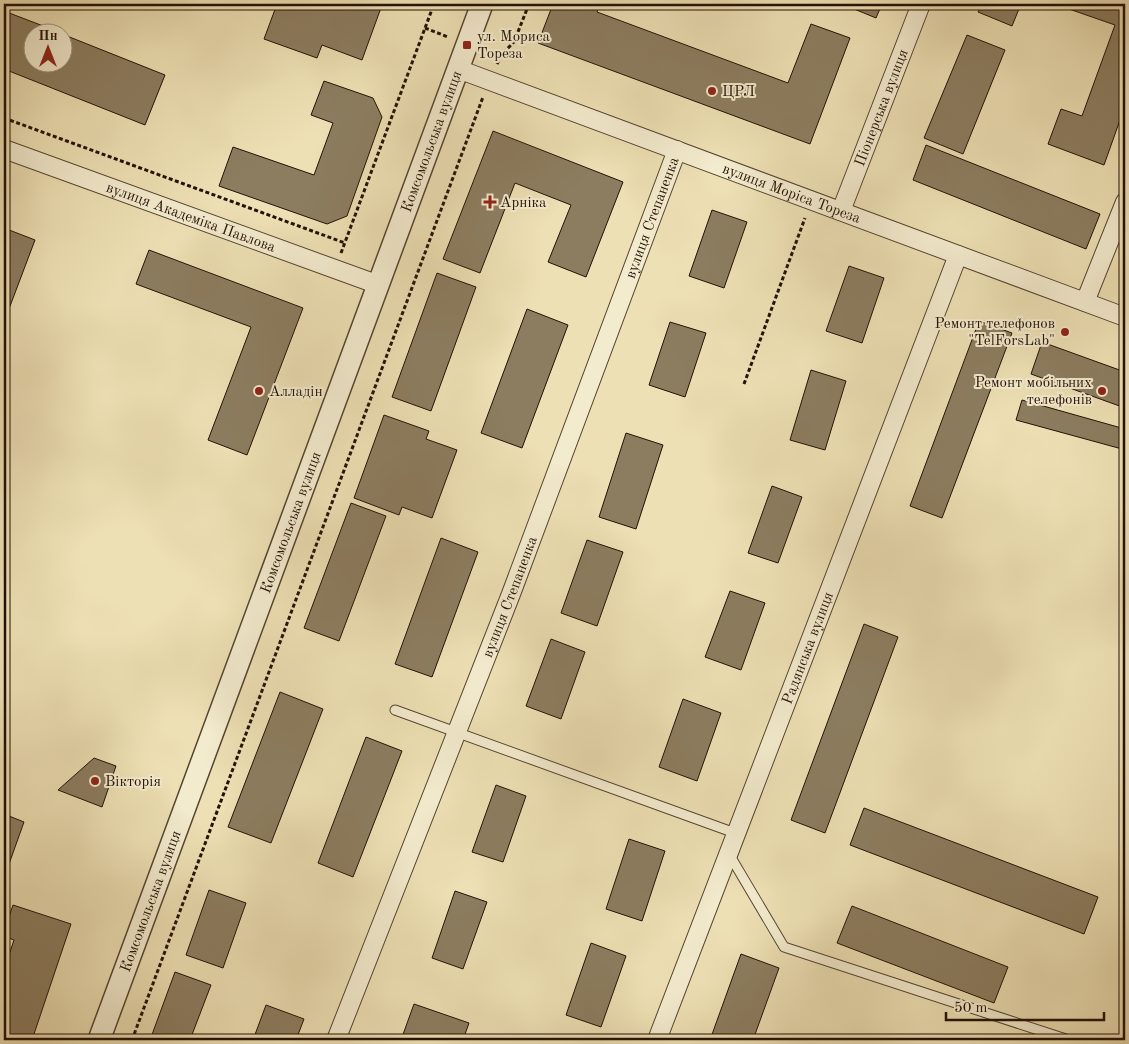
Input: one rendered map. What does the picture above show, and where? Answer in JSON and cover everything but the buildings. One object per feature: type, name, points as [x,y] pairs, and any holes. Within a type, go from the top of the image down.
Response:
[{"type":"street","name":"Комсомольська вулиця","points":[[98,1040],[482,4]]},
{"type":"street","name":"Піонерська вулиця","points":[[841,211],[921,4]]},
{"type":"street","name":"вулиця Моріса Тореза","points":[[458,69],[1125,317]]},
{"type":"street","name":"вулиця Академіка Павлова","points":[[4,150],[378,285]]},
{"type":"street","name":"вулиця Степаненка","points":[[336,1040],[512,594],[676,150]]},
{"type":"street","points":[[1085,302],[1125,202]]},
{"type":"street","name":"Радянська вулиця","points":[[657,1040],[958,255]]},
{"type":"lane","points":[[395,710],[735,834]]},
{"type":"lane","points":[[728,853],[784,947],[1069,1040]]},
{"type":"path","points":[[335,270],[434,4]]},
{"type":"path","points":[[132,1040],[489,80],[503,53],[514,42],[529,4]]},
{"type":"path","points":[[4,118],[345,243]]},
{"type":"path","points":[[744,384],[811,200]]},
{"type":"place","name":"ул. Мориса Тореза","points":[[467,45]]},
{"type":"place","name":"ЦРЛ","points":[[712,91]]},
{"type":"place","name":"Арніка","points":[[490,202]]},
{"type":"place","name":"Ремонт телефонов \"TelForsLab\"","points":[[1065,332]]},
{"type":"place","name":"Алладін","points":[[259,391]]},
{"type":"place","name":"Ремонт мобільних телефонів","points":[[1102,391]]},
{"type":"place","name":"Вікторія","points":[[95,781]]}]
